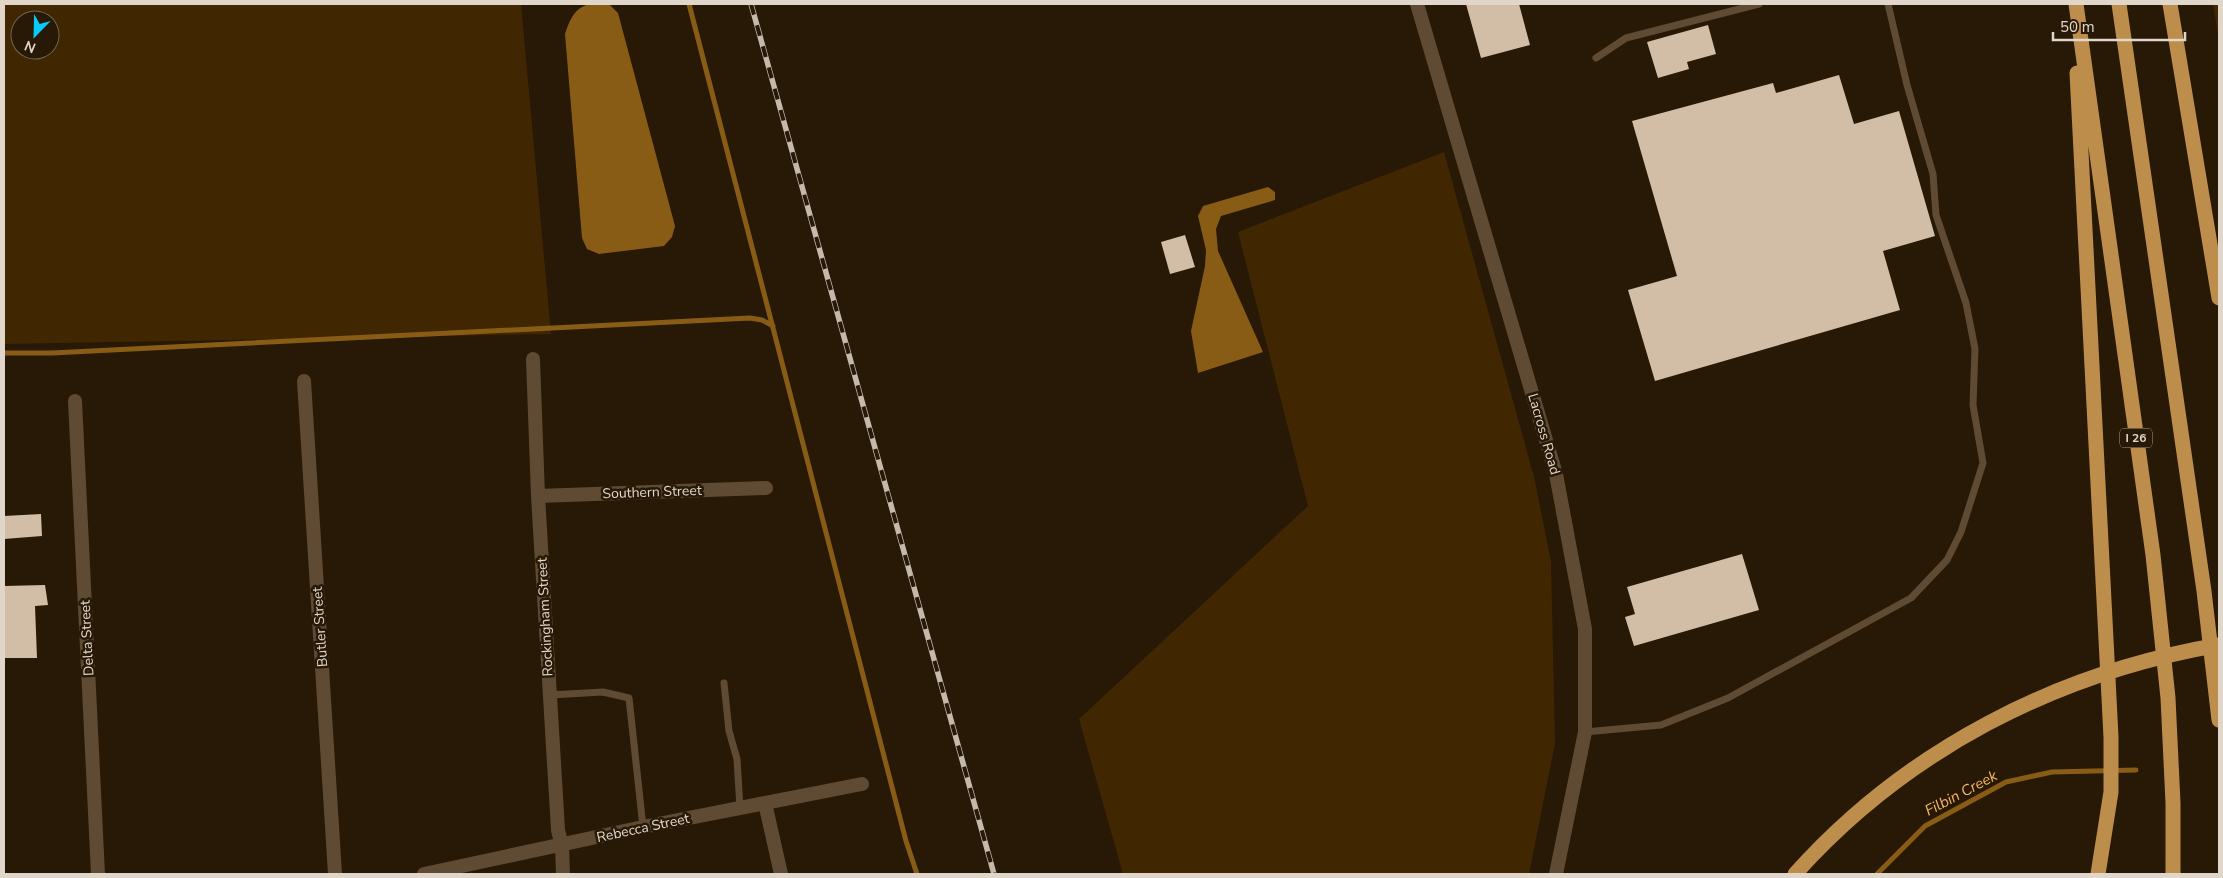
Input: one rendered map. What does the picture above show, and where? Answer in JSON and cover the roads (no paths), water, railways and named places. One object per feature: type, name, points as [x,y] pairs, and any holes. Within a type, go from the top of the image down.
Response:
[{"type":"highway","points":[[2075,4],[2111,737],[2110,800],[2098,874]]},
{"type":"highway","name":"I 26","points":[[2075,4],[2154,564],[2168,698],[2174,874]]},
{"type":"highway","points":[[2119,4],[2204,590],[2219,720]]},
{"type":"highway","points":[[2170,4],[2219,298]]},
{"type":"highway","points":[[2204,199],[2219,246]]},
{"type":"highway","points":[[1795,874],[1854,814],[1898,779],[1966,734],[2029,702],[2086,678],[2146,660],[2219,645]]},
{"type":"street","name":"Lacross Road","points":[[1417,4],[1556,474],[1585,629],[1585,732],[1556,874]]},
{"type":"street","name":"Rockingham Street","points":[[532,359],[538,496],[558,830],[562,846],[563,874]]},
{"type":"street","name":"Butler Street","points":[[304,381],[335,874]]},
{"type":"street","name":"Delta Street","points":[[75,401],[98,874]]},
{"type":"street","name":"Southern Street","points":[[538,496],[766,488]]},
{"type":"street","name":"Rebecca Street","points":[[424,874],[562,846],[643,827],[862,784]]},
{"type":"street","points":[[765,803],[781,874]]},
{"type":"lane","points":[[1596,58],[1626,38],[1759,4]]},
{"type":"lane","points":[[1585,732],[1661,726],[1728,698],[1911,598],[1947,560],[1961,532],[1983,463],[1973,405],[1975,349],[1966,303],[1936,215],[1932,174],[1907,85],[1888,4]]},
{"type":"lane","points":[[724,683],[729,731],[737,759],[740,808]]},
{"type":"lane","points":[[550,695],[603,692],[629,698],[643,827]]},
{"type":"waterway","points":[[689,4],[906,841],[917,874]]},
{"type":"waterway","points":[[4,353],[52,353],[750,318],[762,320],[773,326]]},
{"type":"waterway","name":"Filbin Creek","points":[[1877,874],[1925,826],[2006,782],[2052,772],[2136,770]]},
{"type":"railway","points":[[751,4],[994,874]]}]
